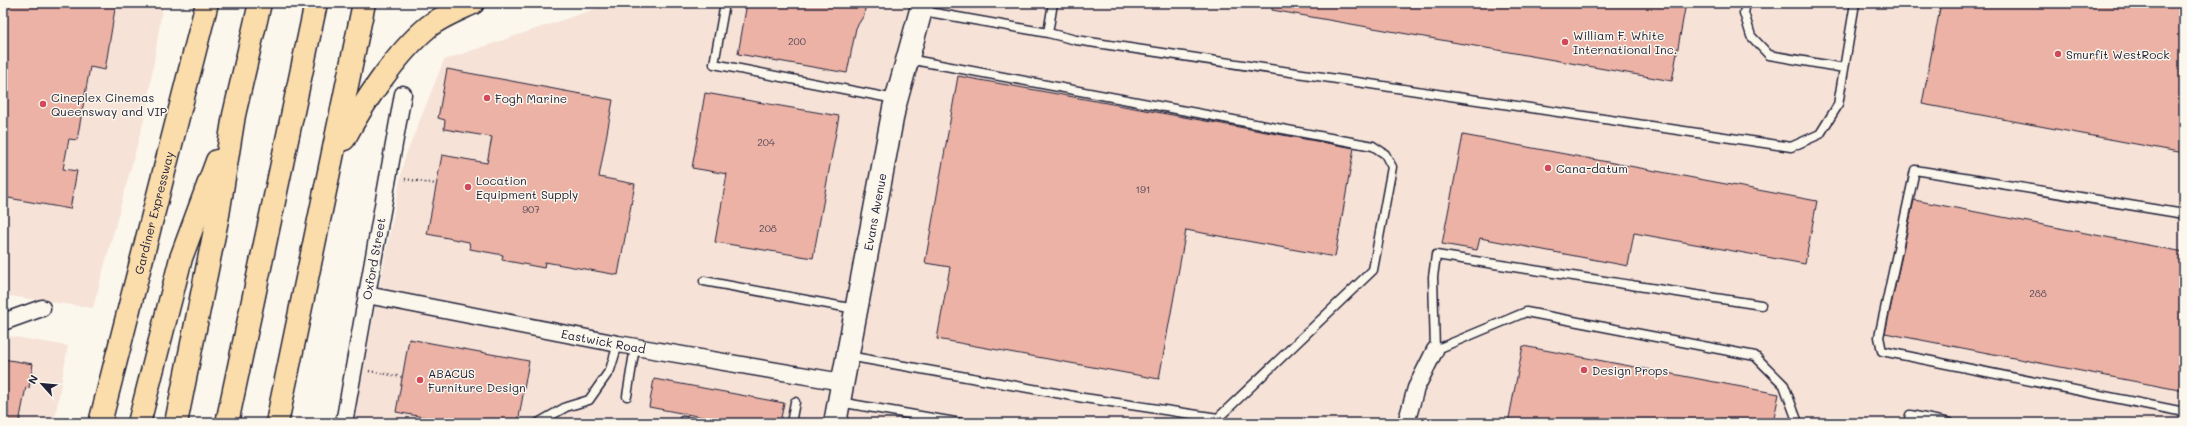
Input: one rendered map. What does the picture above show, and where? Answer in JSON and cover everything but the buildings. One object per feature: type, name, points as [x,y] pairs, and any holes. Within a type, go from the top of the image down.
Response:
[{"type":"highway","points":[[186,83],[193,3]]},
{"type":"highway","name":"Gardiner Expressway","points":[[100,423],[207,3]]},
{"type":"highway","points":[[176,423],[218,215],[234,115],[260,3]]},
{"type":"highway","points":[[227,423],[316,3]]},
{"type":"highway","points":[[277,423],[364,3]]},
{"type":"highway","points":[[332,161],[357,115],[405,50],[428,27],[473,3]]},
{"type":"highway","points":[[139,423],[181,258],[234,115]]},
{"type":"highway","points":[[86,423],[111,375]]},
{"type":"main road","name":"Evans Avenue","points":[[835,423],[896,99],[921,7]]},
{"type":"street","name":"Oxford Street","points":[[344,423],[403,94]]},
{"type":"street","name":"Eastwick Road","points":[[367,294],[635,347],[840,392]]},
{"type":"street","points":[[3,322],[42,308]]},
{"type":"street","points":[[1406,423],[1416,388],[1435,350]]},
{"type":"lane","points":[[725,3],[714,64],[896,99]]},
{"type":"lane","points":[[1048,32],[1053,3]]},
{"type":"lane","points":[[1746,3],[1744,13],[1751,36],[1769,55],[1844,68]]},
{"type":"lane","points":[[921,7],[1048,32],[1076,40],[1791,147],[1820,134],[1838,105],[1855,3]]},
{"type":"lane","points":[[847,356],[1084,398],[1218,418],[1373,270],[1392,167],[1385,154],[1373,146],[906,59]]},
{"type":"lane","points":[[2184,214],[1915,170],[1879,337],[1882,351],[2184,412]]},
{"type":"lane","points":[[1761,305],[1436,255],[1433,277],[1435,350],[1526,312],[1755,356],[1784,386],[1798,423]]},
{"type":"lane","points":[[704,281],[856,310]]},
{"type":"lane","points":[[538,423],[566,407],[589,400],[610,370],[618,344]]},
{"type":"lane","points":[[626,396],[635,347]]},
{"type":"lane","points":[[840,392],[961,423]]},
{"type":"lane","points":[[791,423],[795,402]]},
{"type":"lane","points":[[1908,423],[1910,415],[1950,423]]},
{"type":"lane","points":[[683,421],[696,423]]},
{"type":"path","points":[[388,177],[436,184]]},
{"type":"path","points":[[354,369],[402,377]]},
{"type":"shaded area","points":[[3,3],[163,3],[146,112],[93,308],[3,295]]},
{"type":"shaded area","points":[[613,3],[2184,3],[2184,423],[353,423],[404,160],[444,60]]},
{"type":"shaded area","points":[[3,335],[68,346],[54,423],[3,423]]},
{"type":"place","name":"William F. White International Inc.","points":[[1565,42]]},
{"type":"place","name":"Smurfit WestRock","points":[[2058,54]]},
{"type":"place","name":"Fogh Marine","points":[[487,98]]},
{"type":"place","name":"Cineplex Cinemas Queensway and VIP","points":[[43,104]]},
{"type":"place","name":"Cana-datum","points":[[1548,168]]},
{"type":"place","name":"Location Equipment Supply","points":[[468,187]]},
{"type":"place","name":"Design Props","points":[[1584,370]]},
{"type":"place","name":"ABACUS Furniture Design","points":[[420,380]]}]
